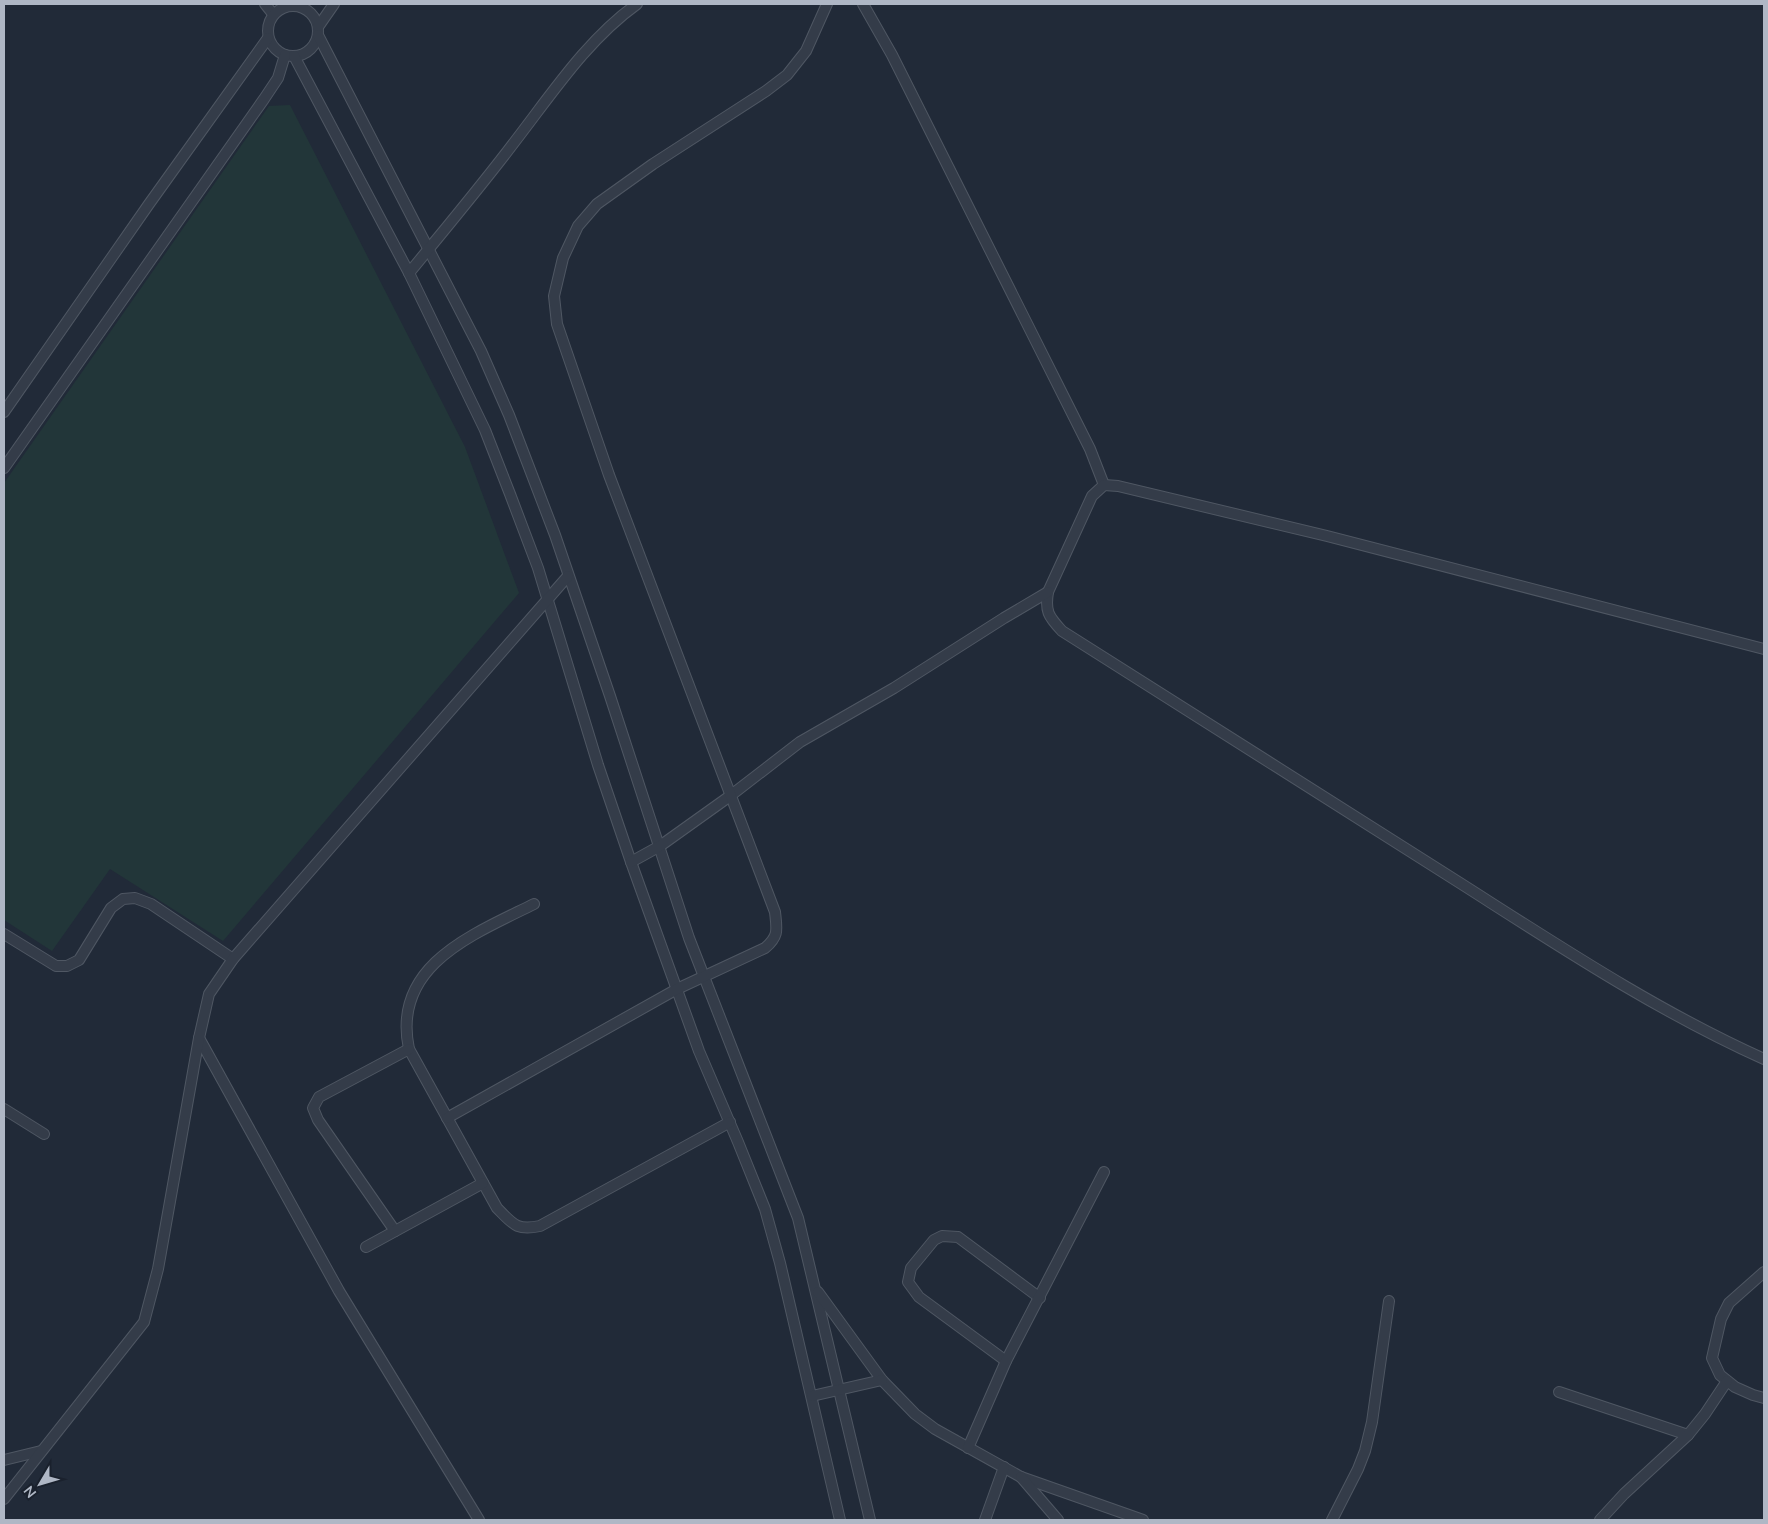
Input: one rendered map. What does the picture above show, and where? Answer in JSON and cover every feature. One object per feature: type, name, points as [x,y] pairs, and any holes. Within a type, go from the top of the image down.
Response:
[{"type":"lane","points":[[265,4],[273,14]]},
{"type":"lane","points":[[334,4],[318,31],[315,44],[310,50],[302,54],[289,56],[278,51],[268,38],[267,30],[273,14],[286,6],[299,5],[316,18],[318,31],[481,351],[509,416],[568,576],[660,846],[689,938],[798,1218],[870,1520]]},
{"type":"lane","points":[[409,273],[562,80],[615,20],[637,4]]},
{"type":"lane","points":[[447,1118],[677,989],[765,948],[774,941],[777,930],[775,912],[602,456],[557,324],[554,296],[563,258],[578,226],[597,204],[653,164],[766,92],[787,75],[806,51],[827,4]]},
{"type":"lane","points":[[863,4],[892,55],[1090,449],[1104,485]]},
{"type":"lane","points":[[4,412],[268,38]]},
{"type":"lane","points":[[289,56],[409,273],[485,430],[538,568],[546,600],[631,862],[699,1051],[765,1209],[780,1263],[840,1520]]},
{"type":"lane","points":[[4,468],[268,94],[289,56]]},
{"type":"lane","points":[[1764,649],[1327,536],[1118,486],[1104,485],[1092,496],[1048,592],[1046,608],[1052,620],[1062,631],[1568,951],[1683,1020],[1764,1059]]},
{"type":"lane","points":[[4,1499],[144,1322],[158,1268],[199,1038],[209,994],[233,959],[568,576]]},
{"type":"lane","points":[[631,862],[660,846],[730,796],[800,742],[894,688],[1048,592]]},
{"type":"lane","points":[[4,934],[56,966],[67,966],[79,960],[111,908],[123,899],[135,898],[151,904],[233,959]]},
{"type":"lane","points":[[534,904],[477,933],[445,952],[430,967],[417,986],[410,1002],[406,1028],[409,1049],[497,1208],[513,1223],[525,1229],[540,1226],[730,1122]]},
{"type":"lane","points":[[199,1038],[339,1291],[479,1520]]},
{"type":"lane","points":[[395,1231],[318,1120],[313,1108],[319,1097],[409,1049]]},
{"type":"lane","points":[[4,1109],[44,1134]]},
{"type":"lane","points":[[968,1448],[1006,1361],[1104,1172]]},
{"type":"lane","points":[[366,1247],[483,1183]]},
{"type":"lane","points":[[1006,1361],[919,1297],[908,1282],[911,1268],[934,1240],[942,1236],[958,1237],[1040,1298]]},
{"type":"lane","points":[[1764,1272],[1729,1303],[1721,1319],[1712,1358],[1720,1375],[1734,1388],[1764,1398]]},
{"type":"lane","points":[[814,1287],[882,1380],[915,1414],[935,1429],[1021,1477],[1143,1520]]},
{"type":"lane","points":[[1332,1520],[1365,1451],[1372,1422],[1389,1302]]},
{"type":"lane","points":[[812,1396],[882,1380]]},
{"type":"lane","points":[[1600,1520],[1624,1494],[1688,1435],[1727,1381]]},
{"type":"lane","points":[[1558,1392],[1688,1435]]},
{"type":"lane","points":[[4,1460],[42,1452]]},
{"type":"lane","points":[[985,1520],[1004,1467]]},
{"type":"lane","points":[[1021,1477],[1058,1520]]},
{"type":"green space","points":[[290,105],[465,447],[519,593],[223,941],[110,869],[52,951],[4,920],[4,483],[269,106]]}]
